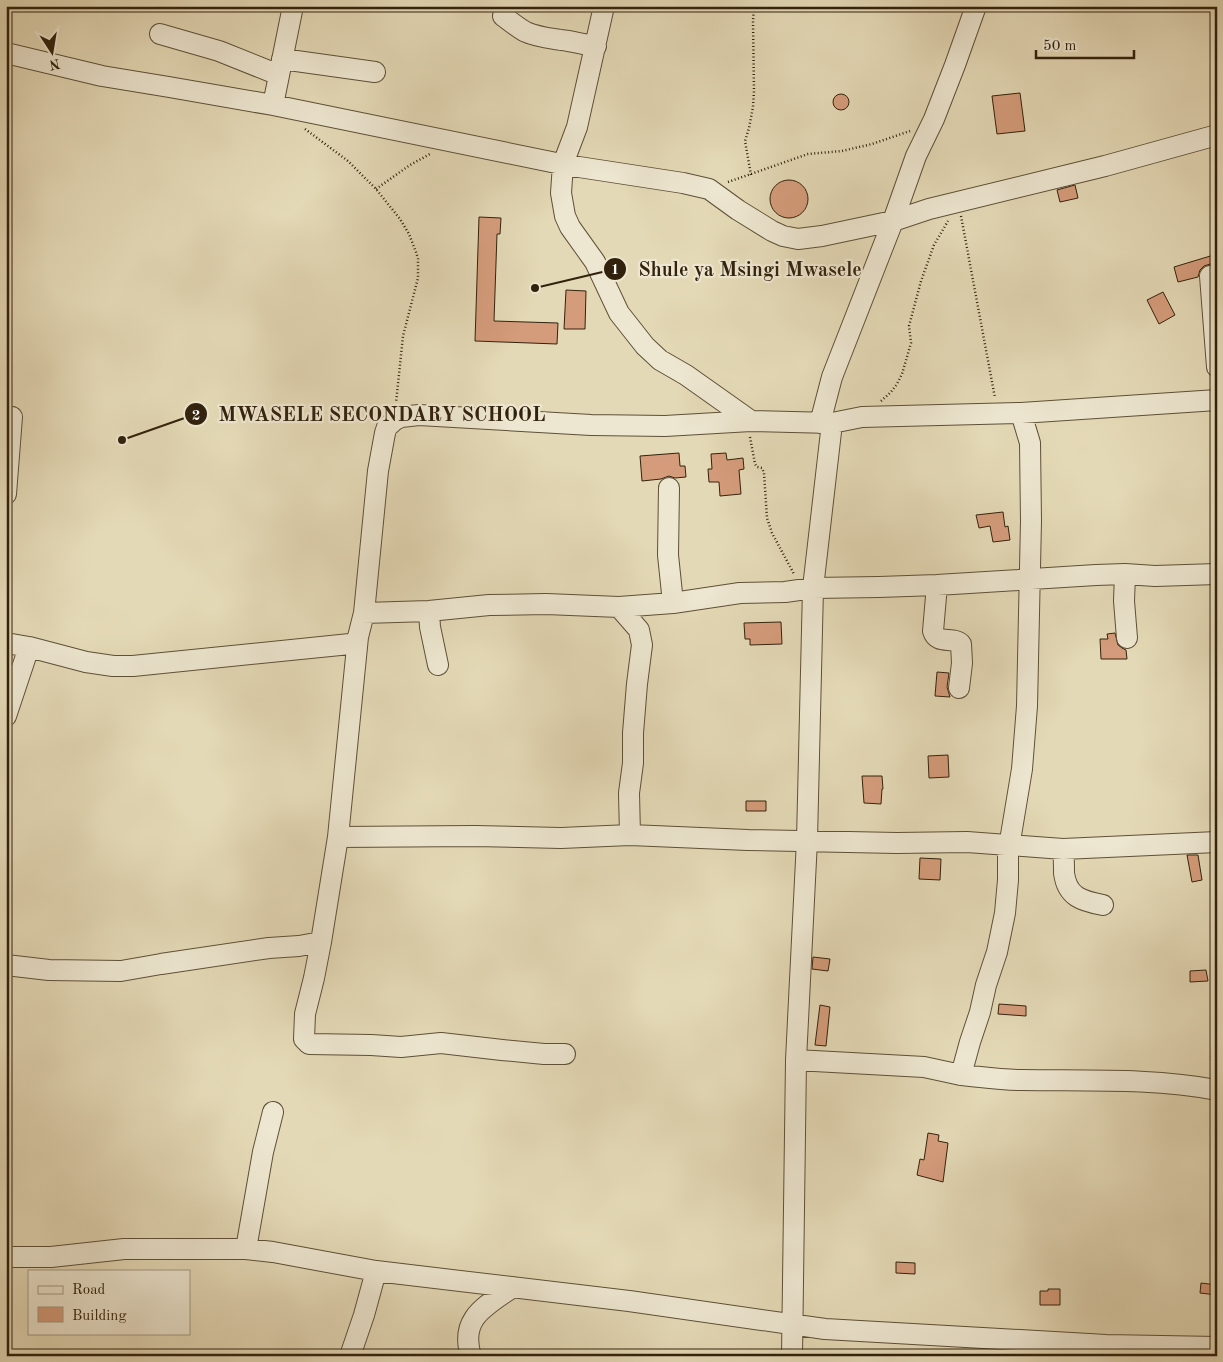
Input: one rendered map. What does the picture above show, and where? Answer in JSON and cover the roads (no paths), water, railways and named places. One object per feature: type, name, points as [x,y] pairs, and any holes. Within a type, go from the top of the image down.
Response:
[{"type":"street","points":[[273,105],[293,6]]},
{"type":"street","points":[[604,6],[577,127],[564,164],[561,193],[565,216],[570,227],[595,262],[619,313],[645,346],[660,360],[686,375],[749,421]]},
{"type":"street","points":[[792,1356],[796,1060],[807,840],[807,589],[832,377],[893,221],[916,156],[934,119],[955,65],[976,6]]},
{"type":"street","points":[[503,16],[524,31],[535,36],[596,46]]},
{"type":"street","points":[[160,34],[281,67],[375,72]]},
{"type":"street","points":[[6,53],[102,76],[273,105],[564,164],[709,188],[738,210],[772,231],[788,238],[798,239],[822,236],[893,221],[929,209],[1105,166],[1217,134]]},
{"type":"street","points":[[1210,276],[1217,367]]},
{"type":"street","points":[[565,1054],[544,1054],[441,1043],[401,1047],[309,1044],[304,1039],[305,1014],[321,942],[338,837],[358,637],[364,613],[378,471],[387,427],[402,417],[419,415],[591,425],[665,426],[749,421],[826,423],[862,417],[1021,413],[1217,400]]},
{"type":"street","points":[[962,1076],[970,1042],[980,1012],[982,998],[997,952],[1005,913],[1009,846],[1022,769],[1027,706],[1031,580],[1030,443],[1021,413]]},
{"type":"street","points":[[6,494],[12,417]]},
{"type":"street","points":[[669,488],[668,555],[672,602]]},
{"type":"street","points":[[1126,574],[1124,601],[1127,638]]},
{"type":"street","points":[[364,613],[429,611],[488,604],[619,607],[740,593],[784,592],[807,589],[937,585],[1096,575],[1217,574]]},
{"type":"street","points":[[937,585],[933,631],[937,638],[957,641],[961,644],[962,663],[959,688]]},
{"type":"street","points":[[619,607],[639,630],[642,645],[629,793],[630,835]]},
{"type":"street","points":[[429,611],[430,627],[438,665]]},
{"type":"street","points":[[6,642],[86,662],[113,666],[133,666],[350,644],[355,642],[358,637]]},
{"type":"street","points":[[6,716],[29,647]]},
{"type":"street","points":[[338,837],[475,836],[561,838],[630,835],[748,840],[967,842],[1063,848],[1217,842]]},
{"type":"street","points":[[1063,848],[1065,879],[1069,890],[1078,898],[1103,906]]},
{"type":"street","points":[[6,965],[49,970],[121,971],[269,948],[321,942]]},
{"type":"street","points":[[796,1060],[924,1067],[962,1076],[1021,1080],[1132,1081],[1177,1084],[1217,1090]]},
{"type":"street","points":[[246,1249],[263,1152],[273,1112]]},
{"type":"street","points":[[6,1256],[51,1257],[124,1249],[246,1249],[273,1252],[376,1271],[629,1301],[825,1329],[1096,1344],[1217,1347]]},
{"type":"street","points":[[350,1356],[376,1271]]},
{"type":"street","points":[[471,1356],[468,1330],[472,1322],[481,1309],[513,1287]]},
{"type":"place","name":"Shule ya Msingi Mwasele","points":[[535,288]]},
{"type":"place","name":"MWASELE SECONDARY SCHOOL","points":[[122,440]]}]
